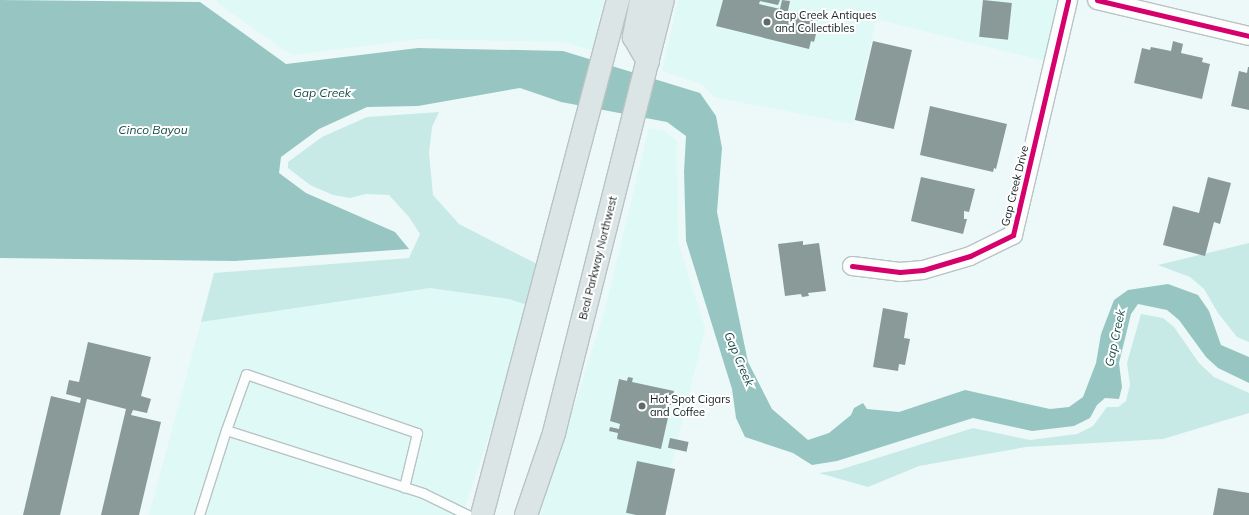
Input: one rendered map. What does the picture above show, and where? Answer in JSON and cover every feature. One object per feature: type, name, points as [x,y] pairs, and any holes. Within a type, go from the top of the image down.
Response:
[{"type":"main road","points":[[482,515],[587,123],[618,0]]},
{"type":"main road","points":[[641,0],[634,37],[648,61]]},
{"type":"main road","name":"Beal Parkway Northwest","points":[[526,515],[554,433],[631,133],[663,0]]},
{"type":"street","name":"Gap Creek Drive","points":[[852,266],[900,272],[923,270],[970,256],[1013,235],[1068,0]]},
{"type":"street","points":[[1098,0],[1249,36]]},
{"type":"lane","points":[[199,515],[226,430],[246,374],[418,433],[404,487]]},
{"type":"lane","points":[[226,430],[404,487],[468,515]]},
{"type":"shaded area","points":[[217,0],[604,0],[592,50],[563,42],[419,39],[292,55],[217,3]]},
{"type":"shaded area","points":[[678,0],[1058,0],[1045,61],[876,19],[853,124],[714,97],[702,84],[662,71]]},
{"type":"shaded area","points":[[439,112],[432,127],[429,153],[433,195],[459,224],[537,264],[527,305],[509,299],[430,288],[201,322],[214,273],[409,258],[420,234],[409,217],[389,195],[366,194],[350,198],[333,195],[310,185],[288,168],[288,162],[322,137],[367,117]]},
{"type":"shaded area","points":[[649,128],[664,131],[677,141],[678,242],[705,329],[659,515],[540,515],[605,309]]},
{"type":"shaded area","points":[[1249,243],[1249,342],[1237,337],[1218,313],[1204,289],[1190,277],[1158,265]]},
{"type":"shaded area","points":[[430,288],[509,299],[527,305],[496,415],[462,515],[149,515],[201,322]]},
{"type":"shaded area","points":[[1141,314],[1163,318],[1174,327],[1199,363],[1214,377],[1249,393],[1249,413],[1163,439],[1026,447],[919,466],[868,487],[819,473],[839,470],[973,428],[1030,440],[1077,434],[1093,426],[1107,407],[1118,407],[1126,401],[1130,385],[1127,363]]},
{"type":"water","name":"Cinco Bayou","points":[[0,0],[200,2],[286,64],[418,48],[563,51],[700,93],[716,116],[722,148],[717,212],[748,362],[772,409],[808,440],[829,433],[851,415],[854,408],[863,403],[867,409],[899,412],[965,390],[1050,409],[1069,407],[1083,397],[1096,363],[1101,334],[1114,300],[1128,290],[1168,284],[1198,295],[1209,311],[1221,345],[1249,357],[1249,383],[1218,368],[1206,357],[1179,320],[1167,310],[1138,304],[1131,314],[1119,363],[1122,387],[1119,399],[1105,398],[1097,405],[1090,418],[1074,426],[1032,431],[973,418],[837,461],[812,465],[793,453],[745,437],[736,418],[732,389],[686,241],[684,172],[686,136],[667,122],[561,102],[520,88],[418,106],[367,107],[319,129],[281,157],[279,173],[306,193],[395,232],[409,249],[235,261],[0,258]]},
{"type":"building","name":"Gap Creek Antiques and Collectibles","points":[[723,0],[780,0],[778,5],[760,1],[759,4],[780,9],[782,0],[790,1],[788,11],[817,18],[814,29],[817,30],[814,42],[811,41],[809,49],[716,26]]},
{"type":"building","points":[[983,0],[1012,3],[1008,40],[979,37]]},
{"type":"building","points":[[873,41],[912,50],[894,129],[855,120]]},
{"type":"building","points":[[1173,41],[1183,44],[1181,53],[1203,58],[1202,62],[1210,64],[1202,99],[1134,83],[1142,48],[1150,50],[1151,47],[1171,51]]},
{"type":"building","points":[[1248,67],[1249,110],[1231,106],[1239,71],[1247,73]]},
{"type":"building","points":[[930,106],[1007,124],[996,169],[994,168],[993,172],[920,155]]},
{"type":"building","points":[[921,177],[975,189],[969,212],[964,211],[964,219],[967,219],[963,234],[911,221]]},
{"type":"building","points":[[1208,177],[1231,183],[1220,224],[1214,222],[1205,256],[1163,245],[1173,206],[1199,213]]},
{"type":"building","points":[[803,241],[803,245],[819,243],[826,291],[808,293],[809,296],[802,297],[801,294],[785,296],[778,244]]},
{"type":"building","points":[[883,308],[908,313],[904,338],[910,339],[905,365],[899,364],[898,371],[873,367]]},
{"type":"building","points":[[88,342],[151,357],[141,396],[151,399],[147,413],[133,410],[131,415],[161,422],[139,515],[101,515],[126,409],[87,399],[60,515],[23,515],[51,396],[80,403],[81,398],[66,394],[69,380],[79,382]]},
{"type":"building","name":"Hot Spot Cigars and Coffee","points":[[628,377],[633,378],[632,382],[674,391],[661,449],[617,439],[618,433],[609,431],[610,427],[619,429],[620,424],[610,421],[619,379],[627,381]]},
{"type":"building","points":[[670,438],[689,442],[687,452],[668,448]]},
{"type":"building","points":[[637,461],[675,469],[665,515],[636,515],[626,513]]},
{"type":"building","points":[[1218,488],[1249,493],[1249,515],[1213,515]]},
{"type":"cycle path","points":[[852,266],[900,272],[923,270],[970,256],[1013,235],[1068,0]]},
{"type":"cycle path","points":[[1097,0],[1249,36]]},
{"type":"place","name":"Gap Creek Antiques and Collectibles","points":[[767,22]]},
{"type":"place","name":"Hot Spot Cigars and Coffee","points":[[642,406]]},
{"type":"water label","name":"Gap Creek","points":[[322,93]]},
{"type":"water label","name":"Gap Creek","points":[[1115,338]]},
{"type":"water label","name":"Gap Creek","points":[[739,359]]}]
